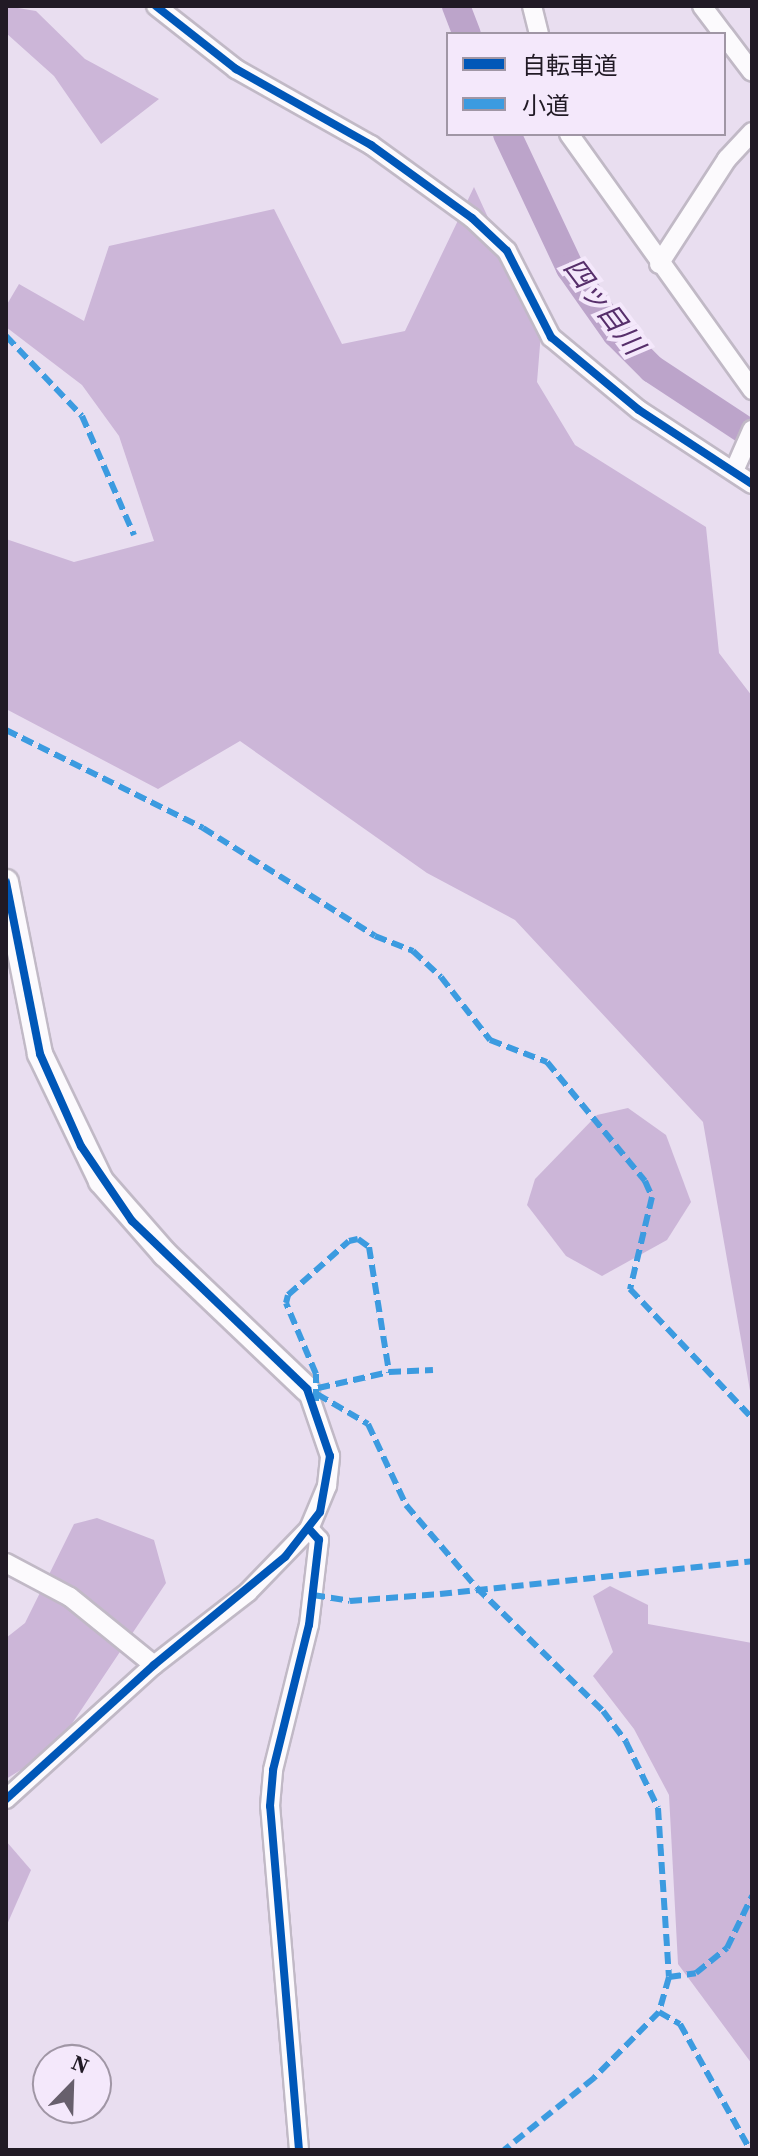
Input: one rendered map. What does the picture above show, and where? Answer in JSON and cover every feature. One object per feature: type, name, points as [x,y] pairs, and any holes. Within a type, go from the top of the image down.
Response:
[{"type":"street","points":[[156,6],[236,69],[371,145],[472,218],[507,251],[551,337],[639,410],[738,463],[752,484]]},
{"type":"street","points":[[532,6],[538,32]]},
{"type":"street","points":[[702,6],[722,32]]},
{"type":"street","points":[[726,37],[752,72]]},
{"type":"street","points":[[659,264],[727,159],[752,132]]},
{"type":"street","points":[[570,136],[752,390]]},
{"type":"street","points":[[738,463],[752,430]]},
{"type":"street","points":[[6,882],[40,1054],[101,1181],[165,1254],[307,1389],[325,1430],[330,1456],[327,1486],[309,1529],[248,1592],[154,1665],[6,1799]]},
{"type":"street","points":[[299,2150],[270,1806],[273,1770],[309,1625],[319,1540],[309,1529]]},
{"type":"street","points":[[6,1563],[70,1597],[154,1665]]},
{"type":"shaded area","points":[[6,6],[36,11],[85,59],[159,99],[101,144],[54,76],[6,33]]},
{"type":"shaded area","points":[[474,187],[541,333],[537,382],[575,445],[706,527],[719,653],[752,696],[752,1402],[703,1122],[515,920],[427,873],[240,741],[158,789],[6,709],[6,539],[74,562],[154,541],[119,436],[82,385],[6,327],[6,306],[19,284],[84,321],[109,246],[274,209],[342,344],[405,331]]},
{"type":"shaded area","points":[[628,1108],[666,1135],[691,1202],[667,1240],[602,1276],[566,1256],[527,1205],[535,1179],[597,1115]]},
{"type":"shaded area","points":[[97,1518],[154,1540],[166,1583],[55,1749],[6,1779],[6,1638],[25,1623],[74,1524]]},
{"type":"shaded area","points":[[610,1586],[648,1605],[648,1624],[752,1643],[752,2064],[678,1964],[669,1795],[634,1729],[593,1676],[613,1652],[593,1596]]},
{"type":"shaded area","points":[[6,1841],[31,1870],[6,1927]]},
{"type":"waterway","name":"四ッ目川","points":[[456,6],[466,32]]},
{"type":"waterway","name":"四ッ目川","points":[[508,136],[570,268],[616,333],[652,369],[752,435]]},
{"type":"marked path","points":[[6,336],[82,416],[134,535]]},
{"type":"marked path","points":[[6,730],[203,828],[375,936],[413,951],[441,977],[490,1040],[547,1062],[645,1181],[652,1197],[630,1289],[752,1418]]},
{"type":"marked path","points":[[316,1401],[316,1374],[286,1303],[288,1295],[349,1241],[358,1239],[369,1247],[389,1372]]},
{"type":"marked path","points":[[318,1388],[389,1372],[433,1370]]},
{"type":"marked path","points":[[317,1394],[368,1424],[406,1505],[477,1588],[603,1711],[626,1742],[658,1808],[669,1977],[659,2012],[594,2078],[504,2150]]},
{"type":"marked path","points":[[313,1595],[350,1601],[752,1561]]},
{"type":"marked path","points":[[669,1977],[696,1973],[727,1948],[752,1896]]},
{"type":"marked path","points":[[659,2012],[680,2024],[750,2150]]},
{"type":"cycle path","points":[[156,6],[236,69],[371,145],[472,218],[507,251],[551,337],[639,410],[752,484]]},
{"type":"cycle path","points":[[6,882],[40,1054],[81,1146],[132,1221],[307,1389],[330,1456],[320,1512],[285,1557],[154,1665],[6,1799]]},
{"type":"cycle path","points":[[299,2150],[270,1806],[273,1770],[309,1625],[319,1540],[309,1529]]}]
